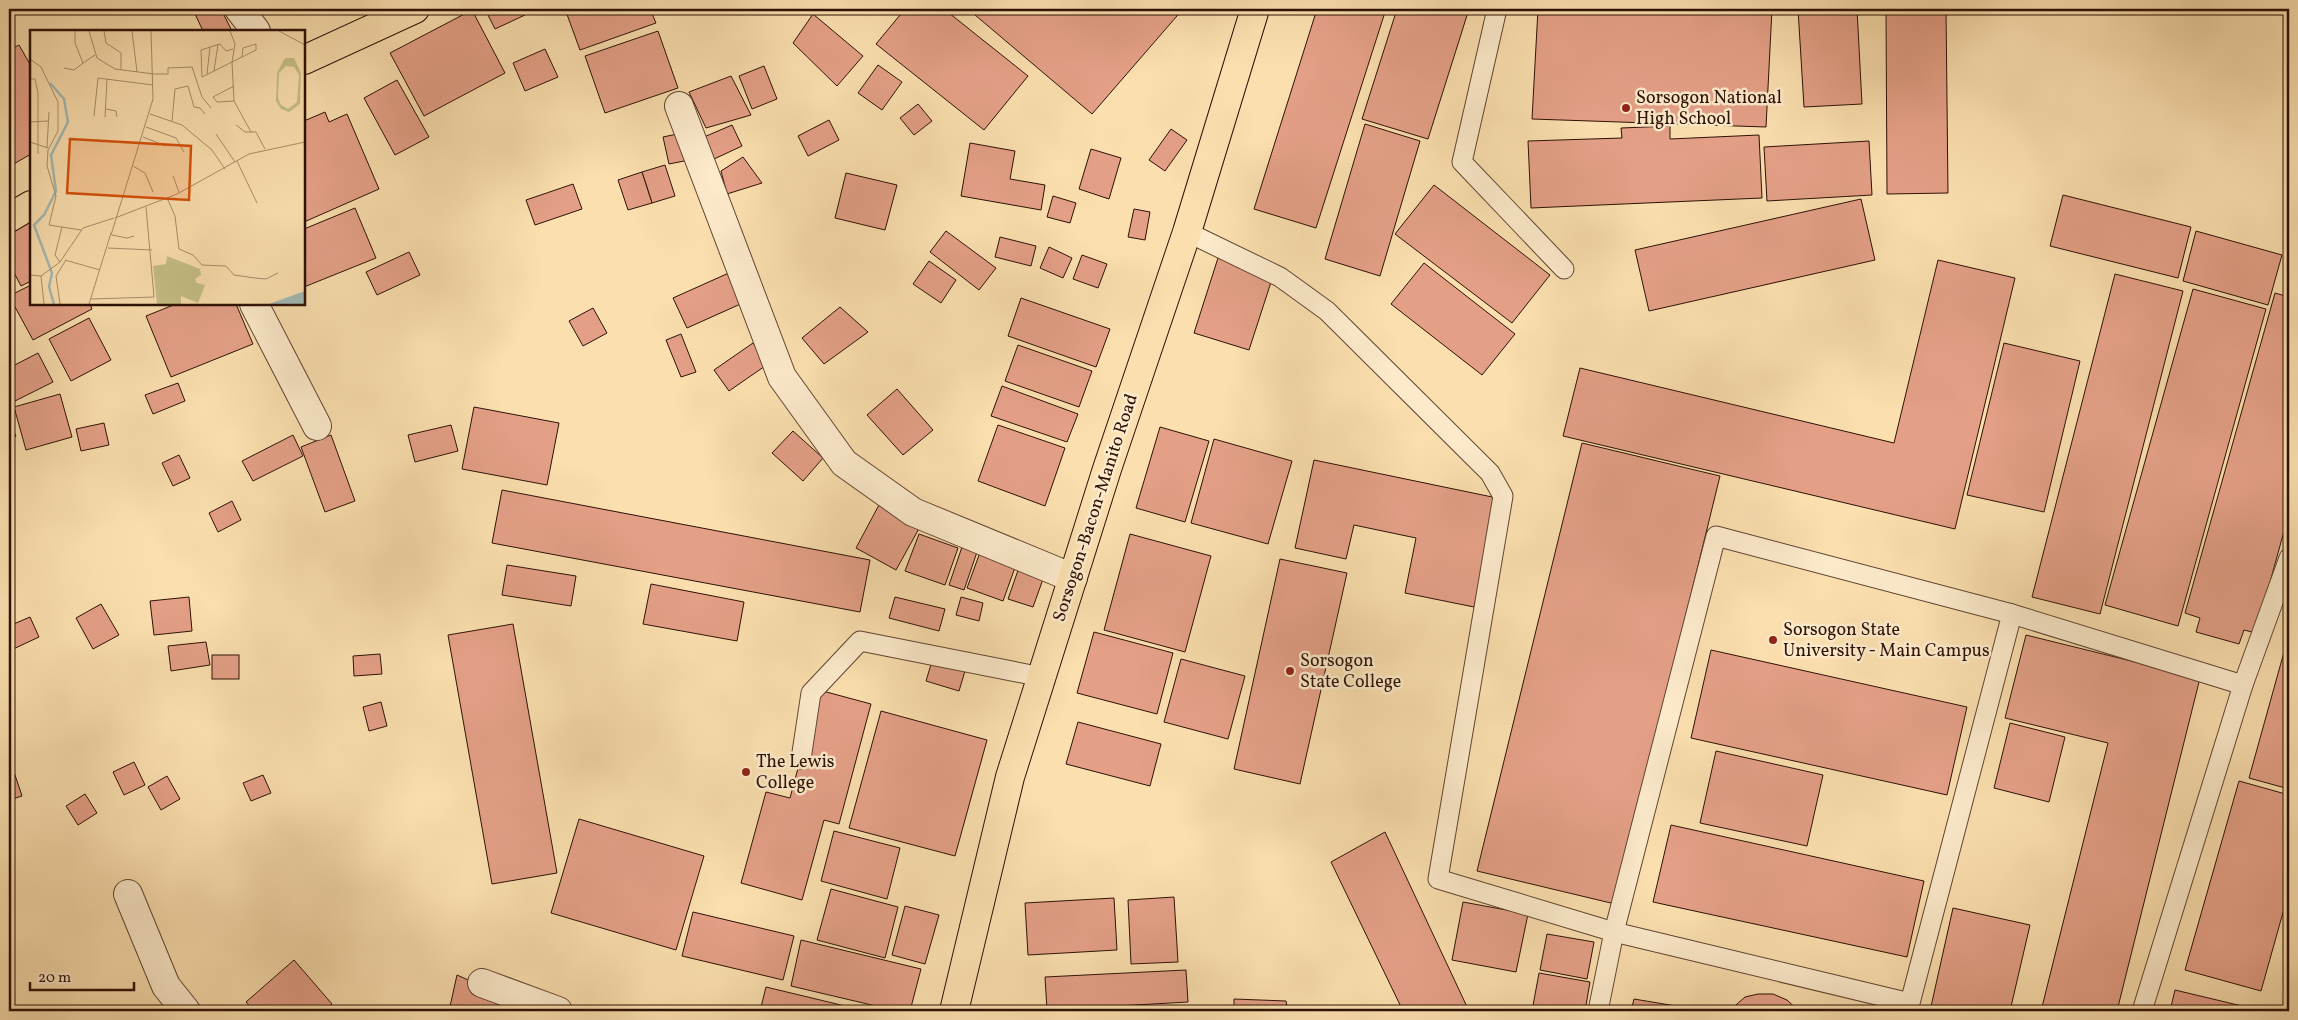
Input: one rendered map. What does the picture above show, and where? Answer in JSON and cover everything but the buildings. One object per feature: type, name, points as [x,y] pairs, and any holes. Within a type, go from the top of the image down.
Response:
[{"type":"main road","points":[[305,60],[415,9]]},
{"type":"main road","name":"Sorsogon-Bacon-Manito Road","points":[[954,1011],[1010,776],[1107,469],[1187,232],[1255,9]]},
{"type":"main road","points":[[9,218],[30,207]]},
{"type":"street","points":[[239,9],[255,30]]},
{"type":"street","points":[[679,106],[782,377],[844,463],[912,512],[1073,578]]},
{"type":"street","points":[[255,305],[318,426]]},
{"type":"street","points":[[128,894],[166,986],[186,1011]]},
{"type":"street","points":[[482,983],[558,1011]]},
{"type":"lane","points":[[1497,9],[1462,162],[1564,269]]},
{"type":"lane","points":[[1187,232],[1280,277],[1327,311],[1490,473],[1503,496],[1438,880],[1614,932],[1910,1003],[2012,614]]},
{"type":"lane","points":[[1598,1011],[1614,932],[1716,536],[2012,614],[2243,685]]},
{"type":"lane","points":[[2142,1011],[2243,685],[2289,558]]},
{"type":"lane","points":[[801,759],[812,693],[860,641],[1042,677]]},
{"type":"place","name":"Sorsogon National High School","points":[[1626,108]]},
{"type":"place","name":"Sorsogon State University - Main Campus","points":[[1773,640]]},
{"type":"place","name":"Sorsogon State College","points":[[1290,671]]},
{"type":"place","name":"The Lewis College","points":[[746,772]]}]
